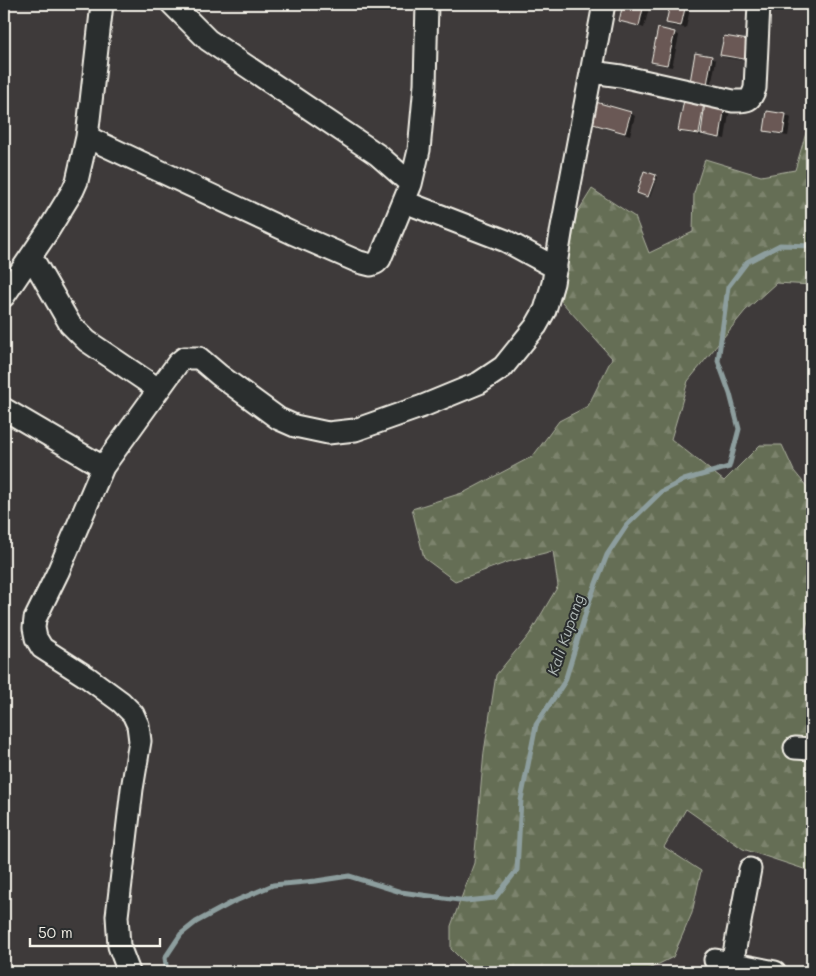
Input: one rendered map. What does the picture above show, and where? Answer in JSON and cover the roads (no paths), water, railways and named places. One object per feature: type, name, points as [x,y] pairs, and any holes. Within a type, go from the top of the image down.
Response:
[{"type":"street","points":[[4,296],[48,231],[77,181],[87,137],[102,4]]},
{"type":"street","points":[[172,4],[208,40],[378,155],[408,193],[556,268]]},
{"type":"street","points":[[87,137],[292,233],[363,264],[371,265],[380,259],[408,193],[420,141],[425,85],[427,4]]},
{"type":"street","points":[[129,972],[119,946],[116,916],[140,741],[138,725],[133,714],[120,702],[87,677],[42,648],[36,638],[34,628],[35,619],[58,572],[102,467],[178,362],[184,358],[199,358],[219,376],[279,419],[295,426],[318,432],[355,430],[423,406],[479,383],[503,367],[536,326],[545,310],[556,268],[604,4]]},
{"type":"street","points":[[592,72],[621,76],[733,101],[746,101],[752,96],[755,88],[759,4]]},
{"type":"street","points":[[31,256],[70,324],[87,341],[158,389]]},
{"type":"street","points":[[4,409],[102,467]]},
{"type":"street","points":[[750,869],[722,964],[775,972]]},
{"type":"waterway","name":"Kali Kupang","points":[[167,972],[165,958],[181,934],[196,922],[233,902],[273,885],[349,876],[401,892],[466,901],[495,898],[517,870],[521,800],[536,725],[565,681],[590,599],[607,555],[627,525],[661,492],[684,480],[729,467],[739,429],[730,394],[718,361],[728,287],[747,262],[780,245],[812,246]]}]
